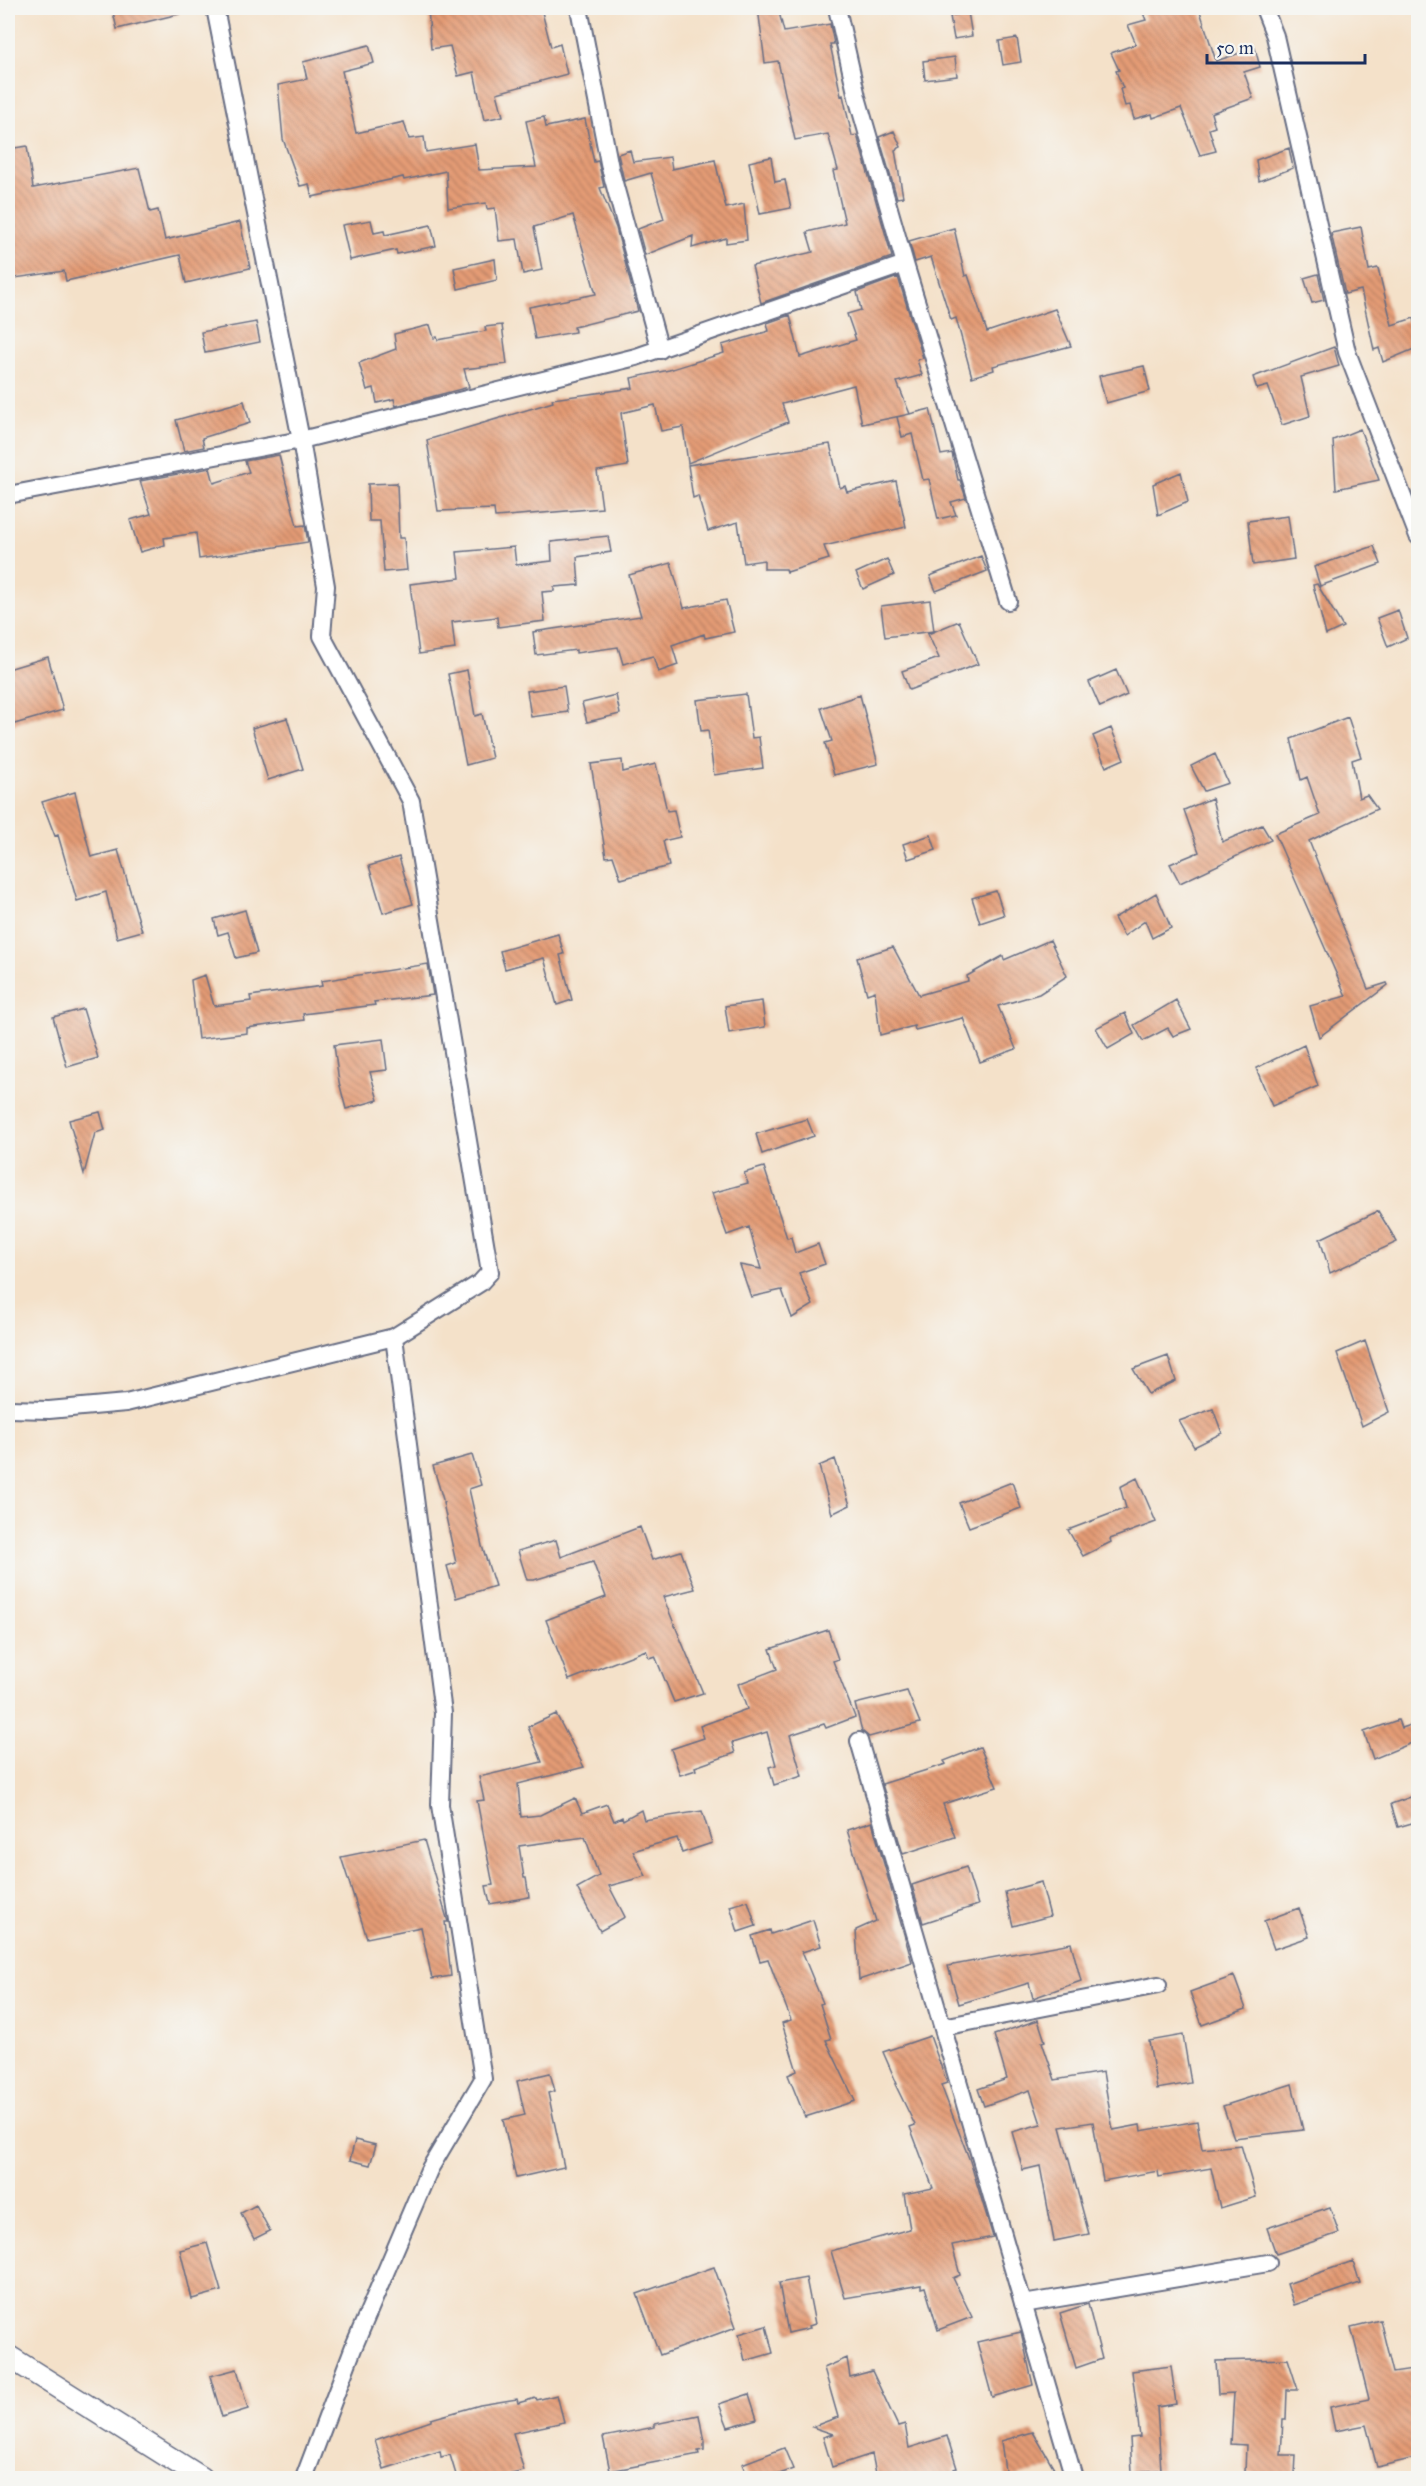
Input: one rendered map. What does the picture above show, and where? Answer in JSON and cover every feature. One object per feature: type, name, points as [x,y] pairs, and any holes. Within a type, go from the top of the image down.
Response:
[{"type":"street","points":[[8,1409],[49,1410],[126,1403],[394,1337],[480,1283],[490,1272],[411,801],[322,636],[326,586],[301,440],[215,8]]},
{"type":"street","points":[[579,8],[610,168],[660,350]]},
{"type":"street","points":[[837,8],[857,97],[905,264],[1008,601]]},
{"type":"street","points":[[1264,8],[1277,47],[1347,352],[1419,536]]},
{"type":"street","points":[[8,495],[301,440],[660,350],[905,264]]},
{"type":"street","points":[[304,2478],[354,2346],[429,2170],[483,2079],[440,1805],[443,1713],[394,1337]]},
{"type":"street","points":[[859,1742],[1074,2478]]},
{"type":"street","points":[[943,2028],[1158,1985]]},
{"type":"street","points":[[1023,2304],[1268,2263]]},
{"type":"street","points":[[8,2356],[202,2478]]},
{"type":"building","points":[[112,8],[178,8],[179,14],[117,29]]},
{"type":"building","points":[[428,8],[445,8],[446,13],[464,8],[541,8],[551,47],[560,44],[567,74],[497,93],[503,116],[484,120],[474,72],[458,76],[450,46],[431,49]]},
{"type":"building","points":[[758,8],[778,8],[784,32],[830,24],[834,44],[830,44],[841,96],[843,95],[852,136],[857,135],[892,257],[761,303],[752,266],[813,252],[807,232],[845,223],[833,171],[838,170],[828,134],[795,140],[778,61],[765,63]]},
{"type":"building","points":[[1141,8],[1199,8],[1216,61],[1255,48],[1260,67],[1244,72],[1253,98],[1211,113],[1215,127],[1209,129],[1216,151],[1200,155],[1181,108],[1153,118],[1152,114],[1134,119],[1130,105],[1125,106],[1120,89],[1123,88],[1116,71],[1119,70],[1111,53],[1136,44],[1128,25],[1146,20]]},
{"type":"building","points":[[968,12],[972,36],[954,39],[950,16]]},
{"type":"building","points":[[1017,38],[1021,62],[1003,65],[999,41]]},
{"type":"building","points":[[369,45],[374,63],[342,71],[356,133],[404,122],[409,139],[424,137],[426,152],[475,144],[479,170],[536,167],[526,121],[544,117],[546,127],[585,119],[594,162],[598,161],[604,187],[600,188],[616,228],[638,311],[574,327],[575,332],[535,339],[529,307],[596,294],[573,215],[534,227],[542,270],[523,274],[517,239],[499,241],[495,208],[487,209],[486,203],[448,208],[446,171],[404,180],[403,177],[312,197],[309,184],[300,186],[283,139],[278,85],[307,79],[303,62]]},
{"type":"building","points":[[955,57],[957,76],[925,80],[923,61]]},
{"type":"building","points":[[894,131],[901,147],[895,150],[903,197],[897,198],[879,137]]},
{"type":"building","points":[[27,146],[33,188],[139,168],[150,212],[158,210],[165,240],[240,222],[250,268],[186,283],[180,255],[66,281],[64,271],[8,279],[8,149]]},
{"type":"building","points":[[1289,148],[1293,168],[1259,181],[1256,160]]},
{"type":"building","points":[[630,150],[633,162],[670,157],[672,169],[715,160],[726,208],[744,204],[747,240],[726,243],[726,238],[692,248],[693,236],[645,255],[638,229],[664,219],[651,173],[624,181],[618,154]]},
{"type":"building","points":[[771,157],[775,182],[785,180],[791,208],[760,214],[749,162]]},
{"type":"building","points":[[371,220],[374,233],[384,231],[385,235],[431,225],[436,246],[397,254],[396,250],[350,260],[342,225]]},
{"type":"building","points":[[1361,227],[1369,270],[1378,268],[1392,325],[1414,318],[1419,337],[1419,347],[1383,362],[1379,348],[1374,350],[1361,290],[1345,294],[1331,233]]},
{"type":"building","points":[[954,228],[965,276],[968,275],[987,332],[1055,309],[1071,346],[993,366],[994,370],[972,377],[956,318],[951,320],[931,257],[915,262],[909,241]]},
{"type":"building","points":[[495,259],[497,280],[458,289],[454,268]]},
{"type":"building","points":[[1318,274],[1324,300],[1312,303],[1304,278]]},
{"type":"building","points":[[898,277],[923,358],[917,360],[922,375],[897,382],[910,414],[862,424],[854,385],[782,404],[788,422],[688,463],[683,427],[661,431],[655,405],[621,413],[628,466],[597,471],[602,508],[495,517],[494,509],[438,511],[427,440],[553,402],[552,399],[633,388],[631,378],[669,370],[724,353],[722,345],[769,331],[767,323],[790,315],[800,357],[856,340],[847,314],[861,310],[857,292]]},
{"type":"building","points":[[256,322],[260,342],[205,353],[201,332]]},
{"type":"building","points":[[430,325],[434,338],[437,337],[438,340],[486,331],[485,327],[502,325],[507,364],[464,369],[469,387],[396,406],[394,399],[377,403],[374,388],[367,390],[359,363],[396,349],[394,334]]},
{"type":"building","points":[[1334,347],[1339,366],[1301,377],[1310,416],[1282,425],[1268,386],[1257,389],[1253,377]]},
{"type":"building","points":[[1144,366],[1150,391],[1106,403],[1099,376]]},
{"type":"building","points":[[244,401],[250,423],[202,438],[204,447],[184,451],[176,420]]},
{"type":"building","points":[[930,409],[941,455],[952,453],[958,480],[960,480],[966,498],[951,502],[956,515],[938,519],[929,479],[923,480],[912,434],[902,437],[897,417]]},
{"type":"building","points":[[1360,429],[1379,480],[1336,489],[1333,440]]},
{"type":"building","points":[[830,444],[840,488],[845,486],[847,492],[896,481],[906,527],[824,546],[829,559],[787,572],[786,569],[764,569],[764,560],[744,563],[738,522],[708,531],[698,496],[693,498],[688,465]]},
{"type":"building","points":[[279,455],[297,526],[305,525],[308,542],[199,559],[196,533],[164,538],[165,545],[140,552],[130,520],[151,514],[140,481],[210,468],[214,483],[249,472],[245,461]]},
{"type":"building","points":[[1181,472],[1188,502],[1158,515],[1153,484]]},
{"type":"building","points":[[397,483],[399,538],[404,538],[407,570],[384,572],[380,521],[369,521],[368,484]]},
{"type":"building","points":[[1288,516],[1294,559],[1253,565],[1248,521]]},
{"type":"building","points":[[608,536],[611,552],[577,557],[579,585],[554,587],[554,591],[542,592],[545,621],[498,627],[497,617],[452,622],[455,649],[419,654],[410,584],[460,578],[457,552],[514,547],[516,565],[552,561],[551,542]]},
{"type":"building","points":[[1374,546],[1381,564],[1320,586],[1314,567]]},
{"type":"building","points":[[981,556],[987,571],[936,591],[930,576]]},
{"type":"building","points":[[887,559],[894,575],[863,589],[856,573]]},
{"type":"building","points":[[671,563],[684,608],[726,600],[734,632],[705,638],[704,634],[672,645],[678,665],[658,672],[653,656],[623,664],[618,647],[576,653],[576,650],[536,655],[533,632],[641,616],[629,575]]},
{"type":"building","points":[[1317,584],[1343,627],[1326,635],[1313,585]]},
{"type":"building","points":[[930,600],[934,631],[885,637],[881,606]]},
{"type":"building","points":[[1398,610],[1407,638],[1388,647],[1377,618]]},
{"type":"building","points":[[959,621],[978,664],[909,690],[902,671],[939,658],[928,634]]},
{"type":"building","points":[[48,657],[63,710],[11,725],[8,713],[8,669]]},
{"type":"building","points":[[467,670],[475,716],[482,714],[492,758],[466,765],[448,674]]},
{"type":"building","points":[[1116,670],[1127,695],[1100,707],[1089,682]]},
{"type":"building","points":[[564,686],[568,712],[531,717],[527,691]]},
{"type":"building","points":[[746,694],[752,738],[759,737],[763,768],[714,775],[708,730],[701,731],[697,700]]},
{"type":"building","points":[[616,695],[620,714],[587,722],[582,703]]},
{"type":"building","points":[[860,695],[878,764],[834,775],[825,743],[832,741],[821,708]]},
{"type":"building","points":[[1348,717],[1361,757],[1352,760],[1359,798],[1367,795],[1377,809],[1309,841],[1368,989],[1387,983],[1388,985],[1319,1037],[1310,1006],[1346,996],[1275,834],[1320,815],[1307,777],[1301,780],[1291,739]]},
{"type":"building","points":[[287,718],[303,769],[268,780],[252,728]]},
{"type":"building","points":[[1111,728],[1124,759],[1106,767],[1093,736]]},
{"type":"building","points":[[1215,754],[1228,783],[1204,791],[1191,766]]},
{"type":"building","points":[[622,760],[623,772],[656,764],[667,811],[674,810],[680,837],[663,841],[669,866],[621,879],[613,856],[606,857],[591,764]]},
{"type":"building","points":[[75,792],[91,857],[118,850],[142,931],[117,938],[106,892],[77,901],[58,835],[55,836],[42,802]]},
{"type":"building","points":[[1212,798],[1222,842],[1262,825],[1271,840],[1180,883],[1170,864],[1199,852],[1184,810]]},
{"type":"building","points":[[931,835],[936,850],[908,859],[903,844]]},
{"type":"building","points":[[399,857],[413,904],[383,913],[369,866]]},
{"type":"building","points":[[996,891],[1004,915],[980,923],[972,898]]},
{"type":"building","points":[[1156,893],[1171,928],[1152,938],[1145,921],[1124,936],[1114,918]]},
{"type":"building","points":[[245,910],[257,953],[236,958],[228,932],[218,935],[214,919]]},
{"type":"building","points":[[558,934],[564,954],[560,955],[572,1000],[557,1005],[544,958],[505,969],[500,951]]},
{"type":"building","points":[[1050,940],[1067,976],[1039,994],[998,1006],[1016,1049],[980,1062],[963,1018],[915,1030],[914,1026],[880,1035],[875,991],[867,994],[857,958],[893,947],[919,995],[968,981],[967,976],[1003,956],[1004,960]]},
{"type":"building","points":[[428,964],[433,995],[303,1014],[304,1020],[247,1028],[247,1033],[198,1039],[191,980],[205,975],[214,1006],[251,1001],[250,996],[322,986],[321,981]]},
{"type":"building","points":[[1176,1000],[1191,1029],[1173,1036],[1168,1028],[1143,1041],[1134,1025]]},
{"type":"building","points":[[762,1001],[765,1027],[729,1033],[725,1006]]},
{"type":"building","points":[[83,1009],[98,1058],[67,1067],[53,1017]]},
{"type":"building","points":[[1125,1013],[1134,1034],[1108,1049],[1096,1028]]},
{"type":"building","points":[[383,1039],[387,1070],[370,1072],[378,1100],[346,1109],[339,1082],[334,1045]]},
{"type":"building","points":[[1304,1045],[1318,1086],[1272,1106],[1256,1068]]},
{"type":"building","points":[[100,1112],[105,1130],[95,1133],[84,1174],[69,1120]]},
{"type":"building","points":[[807,1119],[814,1136],[762,1154],[756,1134]]},
{"type":"building","points":[[764,1167],[787,1238],[791,1237],[795,1253],[818,1244],[825,1264],[799,1273],[813,1305],[792,1318],[782,1290],[751,1297],[740,1265],[761,1269],[749,1227],[727,1235],[712,1193],[748,1183],[744,1173]]},
{"type":"building","points":[[1378,1211],[1397,1242],[1330,1273],[1320,1239]]},
{"type":"building","points":[[1365,1341],[1389,1412],[1362,1426],[1337,1353]]},
{"type":"building","points":[[1168,1356],[1176,1381],[1148,1394],[1133,1369]]},
{"type":"building","points":[[1213,1409],[1222,1433],[1194,1447],[1179,1421]]},
{"type":"building","points":[[472,1455],[481,1485],[469,1489],[482,1546],[495,1586],[456,1598],[447,1566],[456,1563],[444,1503],[433,1466]]},
{"type":"building","points":[[835,1459],[850,1505],[832,1514],[819,1466]]},
{"type":"building","points":[[1137,1478],[1156,1522],[1110,1539],[1111,1542],[1083,1556],[1068,1530],[1126,1508],[1120,1487]]},
{"type":"building","points":[[1012,1482],[1021,1508],[969,1527],[959,1503]]},
{"type":"building","points":[[640,1527],[652,1560],[681,1551],[695,1589],[663,1597],[703,1693],[674,1702],[655,1656],[649,1658],[646,1650],[569,1680],[546,1620],[606,1597],[593,1562],[534,1580],[527,1580],[518,1551],[556,1540],[561,1557]]},
{"type":"building","points":[[828,1630],[838,1659],[833,1661],[855,1717],[826,1728],[824,1724],[790,1735],[802,1776],[774,1785],[769,1767],[776,1765],[767,1732],[732,1743],[735,1753],[695,1767],[696,1770],[680,1775],[671,1749],[704,1738],[700,1726],[747,1709],[738,1684],[777,1669],[770,1649]]},
{"type":"building","points":[[907,1691],[920,1723],[869,1737],[862,1731],[855,1704]]},
{"type":"building","points":[[556,1714],[584,1767],[518,1784],[521,1817],[540,1815],[575,1798],[582,1813],[607,1804],[614,1821],[622,1817],[623,1820],[641,1810],[644,1820],[702,1811],[712,1843],[682,1853],[677,1838],[633,1851],[646,1876],[609,1886],[625,1917],[600,1931],[577,1888],[599,1876],[585,1837],[519,1846],[529,1897],[490,1904],[486,1886],[493,1885],[477,1801],[484,1800],[479,1777],[542,1762],[528,1727]]},
{"type":"building","points":[[1398,1720],[1401,1728],[1419,1722],[1419,1740],[1373,1759],[1364,1732]]},
{"type":"building","points":[[980,1747],[997,1787],[943,1804],[955,1837],[903,1854],[882,1784],[946,1764],[944,1761]]},
{"type":"building","points":[[1419,1794],[1419,1821],[1398,1827],[1391,1804]]},
{"type":"building","points":[[872,1822],[912,1962],[859,1980],[856,1930],[876,1921],[847,1830]]},
{"type":"building","points":[[424,1840],[448,1922],[445,1922],[451,1976],[432,1979],[421,1927],[367,1938],[341,1857]]},
{"type":"building","points":[[966,1867],[978,1905],[923,1923],[912,1885]]},
{"type":"building","points":[[1041,1882],[1050,1916],[1013,1926],[1005,1892]]},
{"type":"building","points":[[748,1901],[756,1926],[738,1932],[730,1906]]},
{"type":"building","points":[[1299,1908],[1309,1937],[1274,1949],[1264,1921]]},
{"type":"building","points":[[813,1920],[821,1946],[802,1952],[823,2003],[820,2004],[831,2039],[826,2040],[855,2101],[805,2117],[788,2075],[797,2071],[782,2023],[791,2020],[768,1959],[760,1961],[752,1936],[770,1930],[771,1934]]},
{"type":"building","points":[[1071,1943],[1081,1981],[1033,1998],[1029,1983],[959,2004],[948,1966]]},
{"type":"building","points":[[1234,1976],[1246,2009],[1202,2025],[1190,1992]]},
{"type":"building","points":[[1038,2020],[1045,2041],[1042,2042],[1055,2080],[1103,2072],[1113,2130],[1140,2125],[1141,2131],[1197,2121],[1202,2149],[1241,2145],[1256,2197],[1220,2208],[1211,2168],[1159,2177],[1158,2171],[1103,2181],[1093,2122],[1060,2127],[1089,2234],[1054,2241],[1040,2166],[1023,2170],[1012,2132],[1041,2124],[1030,2090],[984,2106],[978,2089],[1007,2079],[994,2035]]},
{"type":"building","points":[[1183,2035],[1191,2083],[1157,2089],[1149,2041]]},
{"type":"building","points":[[930,2036],[947,2083],[941,2085],[970,2161],[993,2237],[952,2245],[960,2275],[953,2278],[972,2317],[938,2330],[925,2287],[921,2288],[921,2285],[845,2298],[831,2251],[910,2229],[904,2194],[933,2188],[910,2127],[915,2125],[895,2084],[897,2084],[883,2052]]},
{"type":"building","points":[[550,2073],[555,2091],[548,2093],[564,2167],[516,2178],[503,2120],[525,2115],[517,2081]]},
{"type":"building","points":[[1292,2084],[1303,2130],[1234,2138],[1223,2106]]},
{"type":"building","points":[[355,2140],[376,2145],[370,2165],[350,2160]]},
{"type":"building","points":[[256,2205],[270,2231],[254,2239],[241,2213]]},
{"type":"building","points":[[1330,2207],[1339,2233],[1276,2254],[1267,2228]]},
{"type":"building","points":[[207,2243],[221,2291],[192,2299],[180,2250]]},
{"type":"building","points":[[1353,2261],[1360,2283],[1294,2305],[1287,2284]]},
{"type":"building","points":[[714,2267],[736,2327],[660,2355],[637,2294]]},
{"type":"building","points":[[806,2278],[815,2324],[809,2326],[810,2328],[788,2333],[779,2283]]},
{"type":"building","points":[[1088,2304],[1102,2359],[1076,2368],[1060,2313]]},
{"type":"building","points":[[1380,2320],[1393,2373],[1419,2369],[1419,2457],[1377,2467],[1366,2425],[1335,2431],[1330,2407],[1369,2399],[1351,2327]]},
{"type":"building","points":[[766,2326],[773,2353],[745,2361],[739,2334]]},
{"type":"building","points":[[1021,2332],[1033,2385],[992,2397],[977,2342]]},
{"type":"building","points":[[847,2358],[850,2377],[872,2371],[898,2426],[905,2424],[909,2448],[947,2436],[957,2468],[954,2469],[957,2478],[877,2478],[872,2454],[832,2467],[823,2437],[833,2434],[812,2427],[838,2417],[824,2368]]},
{"type":"building","points":[[1288,2359],[1298,2390],[1287,2390],[1281,2455],[1296,2455],[1295,2475],[1245,2473],[1246,2445],[1231,2444],[1234,2393],[1218,2394],[1216,2361]]},
{"type":"building","points":[[1171,2366],[1176,2404],[1157,2407],[1161,2470],[1132,2472],[1130,2438],[1140,2437],[1132,2371]]},
{"type":"building","points":[[237,2369],[248,2409],[222,2417],[210,2376]]},
{"type":"building","points":[[749,2394],[757,2419],[728,2427],[719,2404]]},
{"type":"building","points":[[557,2395],[564,2422],[513,2433],[524,2471],[496,2478],[457,2478],[450,2455],[441,2457],[440,2451],[384,2469],[375,2440],[431,2421],[431,2419],[480,2405],[517,2399],[518,2403]]},
{"type":"building","points":[[699,2415],[704,2450],[698,2451],[699,2454],[610,2471],[603,2437],[655,2427],[655,2424]]},
{"type":"building","points":[[1033,2432],[1054,2468],[1006,2478],[1001,2441]]},
{"type":"building","points":[[784,2448],[793,2469],[769,2478],[748,2478],[742,2464]]}]
